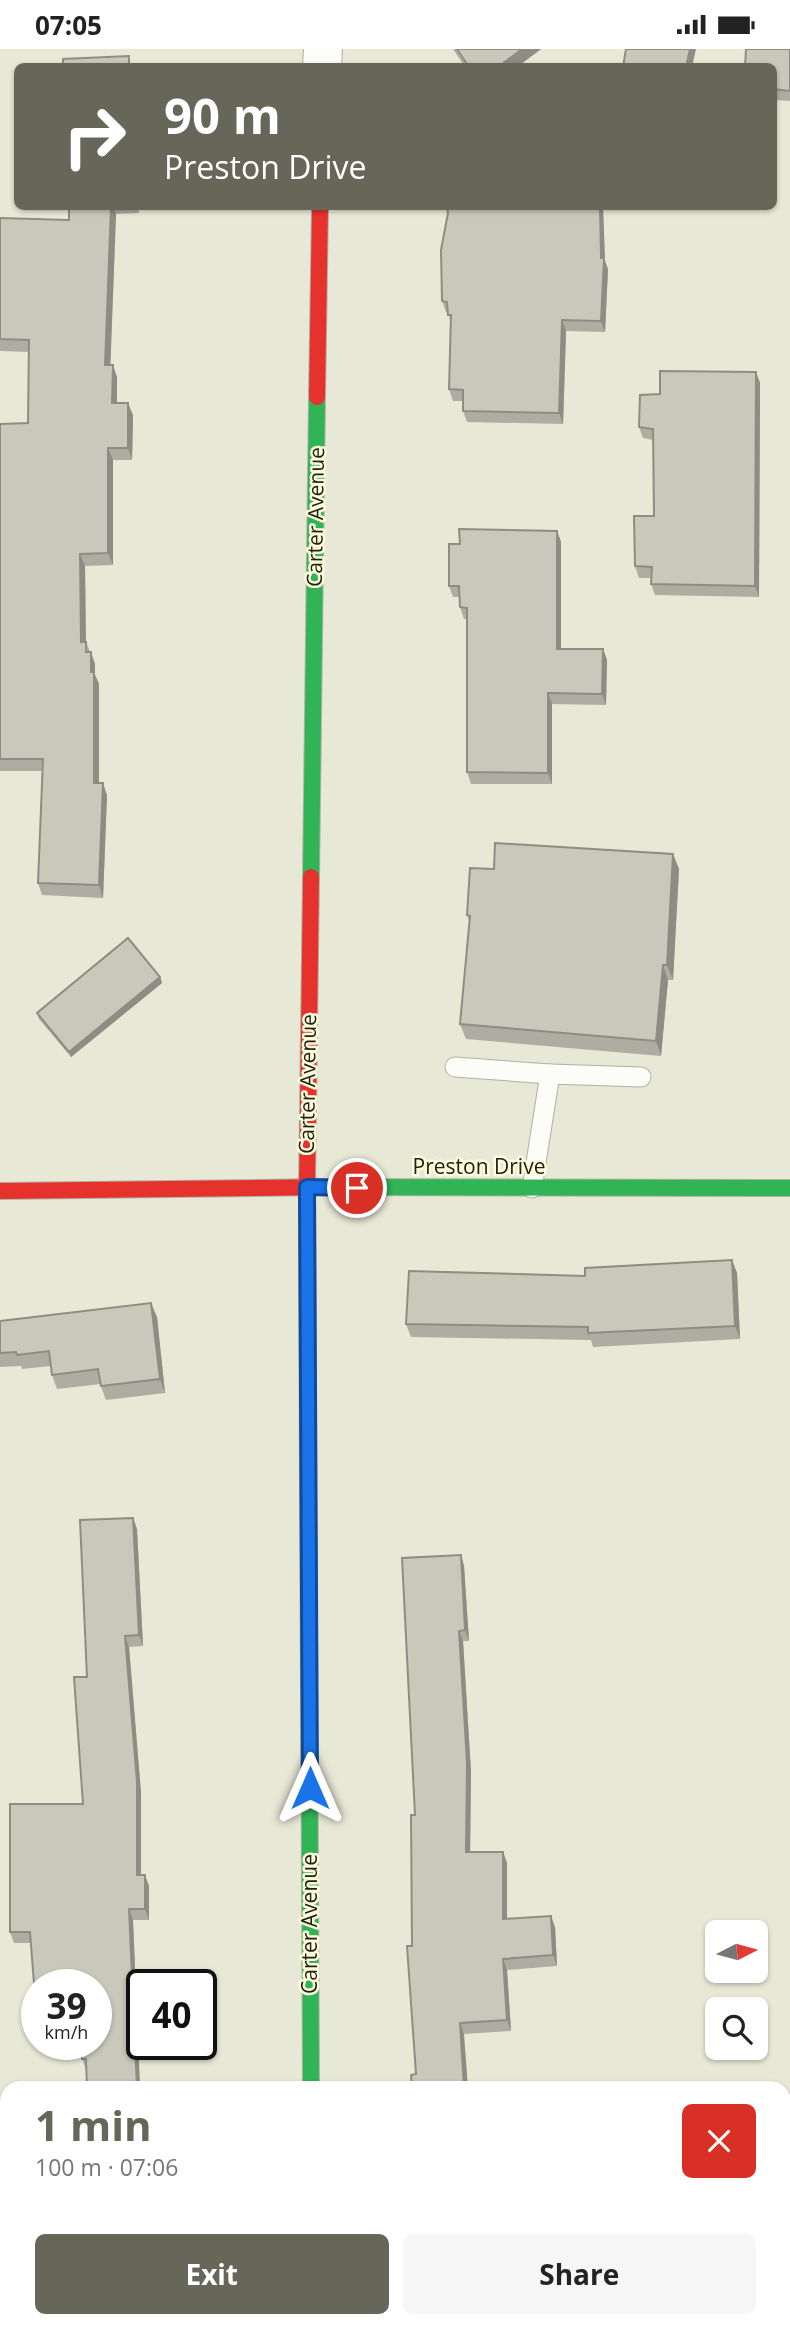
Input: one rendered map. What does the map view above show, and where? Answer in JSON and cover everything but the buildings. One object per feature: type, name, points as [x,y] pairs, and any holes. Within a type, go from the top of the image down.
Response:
[{"type":"street","name":"Carter Avenue","points":[[311,2081],[307,1187],[320,210]]},
{"type":"street","name":"Preston Drive","points":[[0,1191],[307,1187],[790,1188]]},
{"type":"lane","points":[[455,1067],[641,1077]]},
{"type":"lane","points":[[532,1188],[550,1074]]},
{"type":"traffic: fast","points":[[311,877],[317,397]]},
{"type":"traffic: fast","points":[[330,1187],[790,1188]]},
{"type":"traffic: fast","points":[[308,1482],[311,2081]]},
{"type":"traffic: jam","points":[[317,397],[320,210]]},
{"type":"traffic: jam","points":[[308,1482],[307,1187],[311,877]]},
{"type":"traffic: jam","points":[[0,1191],[330,1187]]},
{"type":"route","points":[[310,1788],[307,1187],[357,1188]]}]
